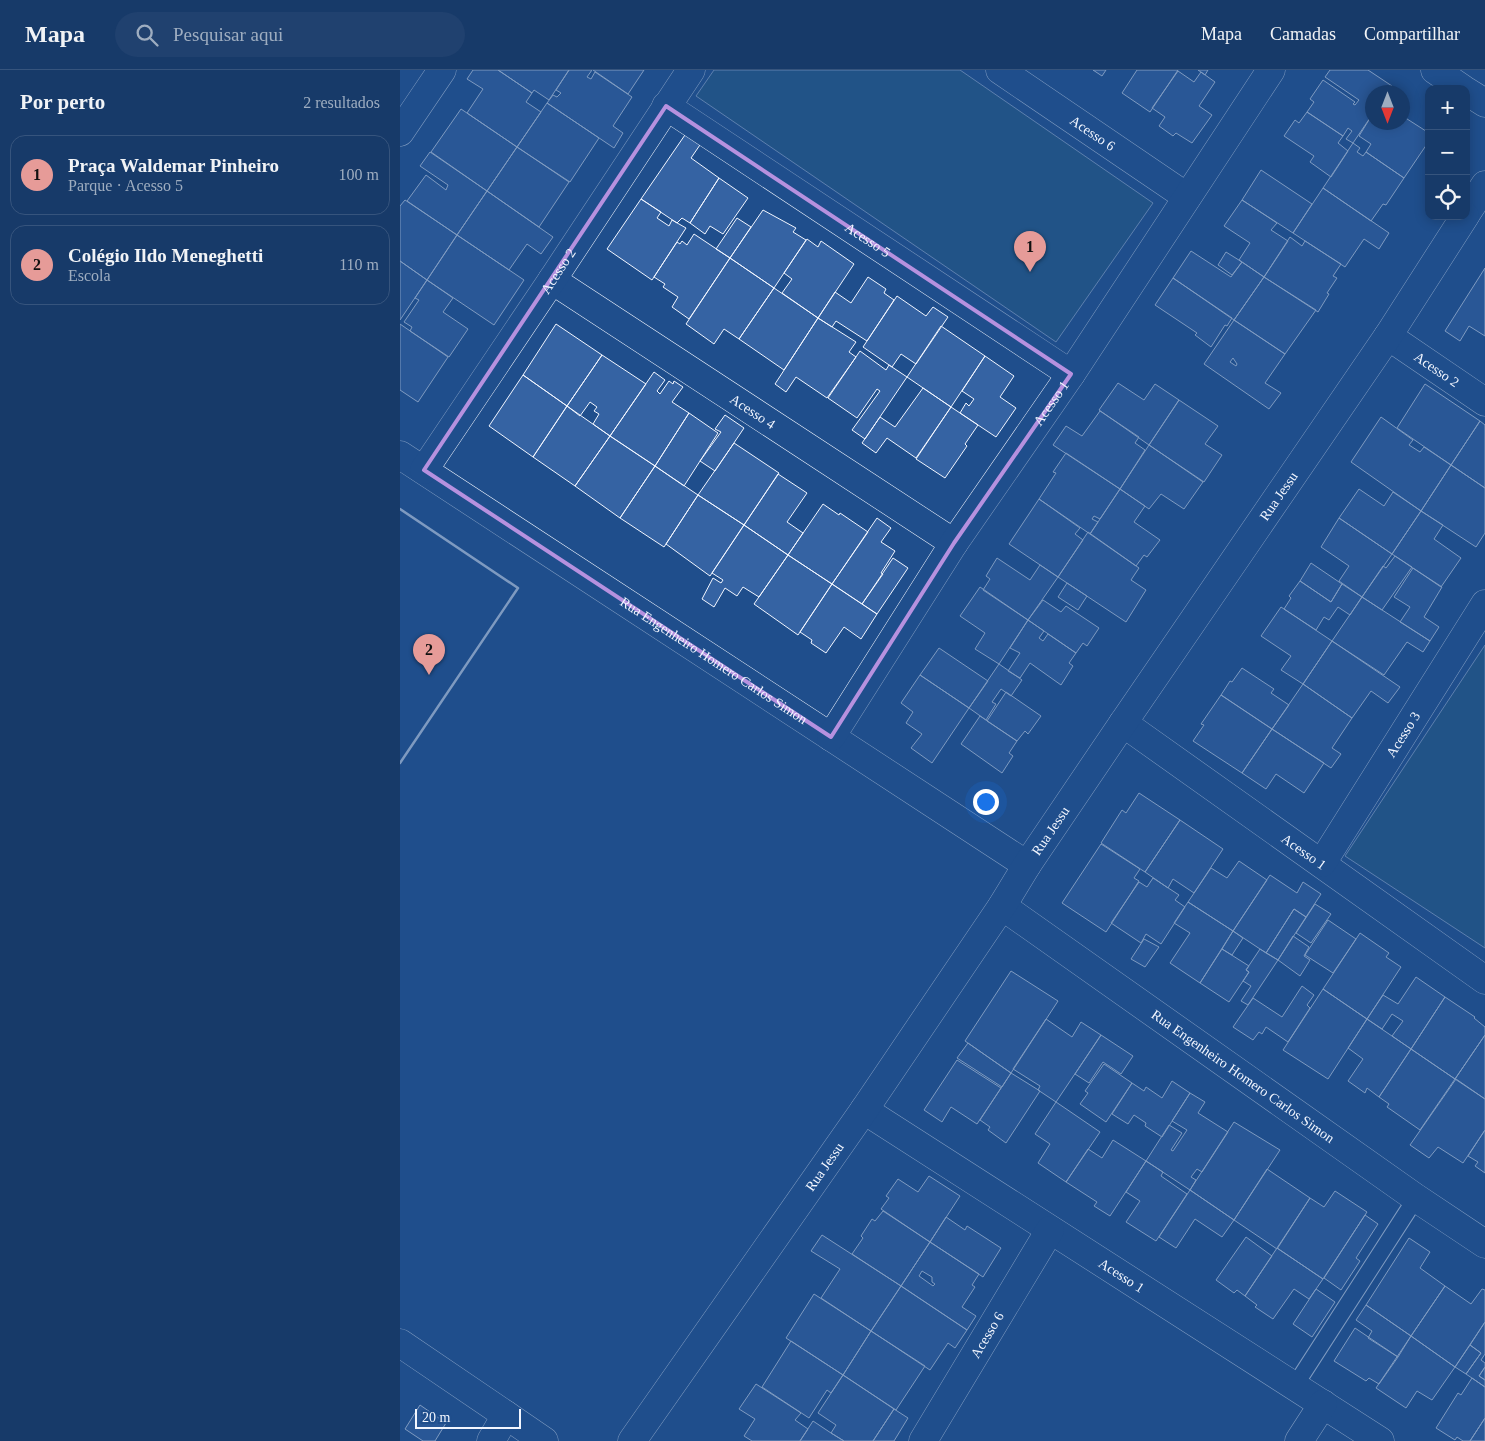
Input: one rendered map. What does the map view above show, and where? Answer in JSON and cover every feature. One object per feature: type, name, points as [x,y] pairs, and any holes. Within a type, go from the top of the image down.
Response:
[{"type":"street","points":[[400,132],[442,70]]},
{"type":"street","name":"Acesso 2","points":[[424,470],[690,70]]},
{"type":"street","name":"Acesso 6","points":[[1000,70],[1187,197]]},
{"type":"street","name":"Acesso 1","points":[[831,737],[954,543],[1071,374],[1271,70]]},
{"type":"street","points":[[1435,70],[1458,85]]},
{"type":"street","points":[[1470,93],[1485,103]]},
{"type":"street","name":"Acesso 5","points":[[666,106],[1071,374]]},
{"type":"street","name":"Rua Jessu","points":[[1470,208],[1485,184]]},
{"type":"street","name":"Rua Jessu","points":[[632,1441],[864,1110],[1123,723],[1388,336],[1463,220]]},
{"type":"street","name":"Acesso 4","points":[[552,280],[954,543]]},
{"type":"street","name":"Acesso 2","points":[[1388,336],[1485,402]]},
{"type":"street","name":"Rua Engenheiro Homero Carlos Simon","points":[[400,454],[1027,865]]},
{"type":"street","name":"Acesso 3","points":[[1322,863],[1485,604]]},
{"type":"street","name":"Acesso 1","points":[[1123,723],[1485,980]]},
{"type":"street","name":"Rua Engenheiro Homero Carlos Simon","points":[[1002,906],[1416,1198],[1485,1244]]},
{"type":"street","name":"Acesso 1","points":[[864,1110],[1380,1441]]},
{"type":"street","name":"Acesso 6","points":[[923,1441],[1050,1230]]},
{"type":"street","points":[[400,1343],[544,1441]]},
{"type":"street","points":[[1299,1441],[1323,1404]]},
{"type":"street","points":[[491,1441],[506,1416]]},
{"type":"lane","points":[[1294,1386],[1416,1198]]},
{"type":"highlighted area","points":[[666,106],[1071,374],[954,543],[831,737],[424,470]]},
{"type":"shaded area","points":[[714,70],[960,70],[1153,203],[1056,342],[696,96]]},
{"type":"shaded area","points":[[1485,645],[1485,948],[1345,856]]},
{"type":"building","points":[[473,70],[498,70],[532,93],[526,102],[541,112],[517,147],[467,113],[483,89],[467,79]]},
{"type":"building","points":[[498,70],[569,70],[549,100],[534,90],[532,93]]},
{"type":"building","points":[[569,70],[592,70],[587,77],[591,79],[595,72],[632,97],[613,126],[623,133],[614,148],[547,103],[553,95],[557,97],[561,93],[556,90]]},
{"type":"building","points":[[593,70],[644,70],[628,94]]},
{"type":"building","points":[[1093,70],[1106,70],[1102,76]]},
{"type":"building","points":[[1137,70],[1178,70],[1150,112],[1122,93]]},
{"type":"building","points":[[1198,70],[1208,70],[1205,75]]},
{"type":"building","points":[[1330,70],[1368,70],[1390,85],[1365,85],[1365,125],[1353,143],[1346,139],[1352,131],[1348,128],[1343,136],[1307,112],[1314,102],[1310,99],[1323,80],[1355,102],[1353,104],[1355,105],[1359,100],[1325,77]]},
{"type":"building","points":[[1178,71],[1194,82],[1201,72],[1215,82],[1199,106],[1212,115],[1192,143],[1176,133],[1173,136],[1159,126],[1165,117],[1152,108]]},
{"type":"building","points":[[547,103],[599,138],[570,182],[517,147]]},
{"type":"building","points":[[461,109],[517,147],[487,191],[431,152]]},
{"type":"building","points":[[1307,112],[1343,136],[1338,143],[1348,151],[1331,177],[1310,162],[1314,156],[1284,136],[1295,120],[1299,123]]},
{"type":"building","points":[[1410,121],[1425,130],[1425,147],[1404,178],[1366,152],[1371,144],[1359,136],[1365,126],[1365,130],[1410,130]]},
{"type":"building","points":[[687,132],[702,142],[691,158],[719,178],[690,223],[682,218],[677,223],[641,199]]},
{"type":"building","points":[[1353,143],[1360,148],[1357,152],[1363,156],[1366,152],[1404,178],[1386,205],[1383,204],[1371,221],[1323,188]]},
{"type":"building","points":[[517,147],[569,182],[539,227],[487,191]]},
{"type":"building","points":[[430,152],[487,191],[457,235],[407,201],[426,175],[446,190],[448,185],[420,166]]},
{"type":"building","points":[[1261,170],[1312,204],[1293,233],[1242,200]]},
{"type":"building","points":[[719,178],[748,198],[723,234],[710,226],[705,234],[690,223]]},
{"type":"building","points":[[1323,188],[1389,233],[1379,249],[1364,239],[1345,267],[1293,233]]},
{"type":"building","points":[[487,191],[553,237],[541,254],[527,244],[509,270],[457,235]]},
{"type":"building","points":[[641,199],[661,212],[657,218],[669,226],[672,220],[686,228],[652,280],[607,249]]},
{"type":"building","points":[[405,200],[457,235],[427,280],[400,261],[400,206]]},
{"type":"building","points":[[1242,200],[1277,223],[1271,230],[1288,241],[1264,277],[1239,260],[1250,243],[1224,226]]},
{"type":"building","points":[[763,210],[796,228],[793,232],[806,240],[774,288],[730,258]]},
{"type":"building","points":[[737,218],[751,227],[730,258],[716,249]]},
{"type":"building","points":[[694,234],[730,258],[689,319],[672,307],[678,297],[663,287],[665,284],[654,277],[677,242],[680,244],[682,241],[687,245]]},
{"type":"building","points":[[457,235],[524,280],[494,325],[427,280]]},
{"type":"building","points":[[1290,237],[1302,246],[1305,241],[1341,264],[1333,276],[1337,278],[1318,312],[1264,277]]},
{"type":"building","points":[[807,239],[818,247],[821,241],[854,264],[818,318],[782,293],[792,279],[784,273]]},
{"type":"building","points":[[1191,251],[1231,277],[1242,262],[1264,277],[1234,320],[1173,278]]},
{"type":"building","points":[[1226,252],[1242,262],[1232,275],[1218,265]]},
{"type":"building","points":[[730,258],[774,288],[739,339],[724,329],[714,344],[686,324]]},
{"type":"building","points":[[400,261],[427,280],[400,320]]},
{"type":"building","points":[[1485,268],[1485,336],[1469,326],[1460,341],[1445,331]]},
{"type":"building","points":[[868,277],[886,289],[884,293],[894,300],[867,341],[836,321],[832,327],[818,318],[835,292],[851,303]]},
{"type":"building","points":[[1264,277],[1316,310],[1285,354],[1234,320]]},
{"type":"building","points":[[1173,278],[1232,318],[1227,326],[1225,325],[1211,347],[1195,335],[1197,333],[1155,305]]},
{"type":"building","points":[[427,280],[453,298],[443,312],[468,329],[449,357],[410,331],[412,327],[404,322],[419,300],[415,298]]},
{"type":"building","points":[[774,288],[818,318],[784,370],[739,339]]},
{"type":"building","points":[[897,296],[926,316],[933,307],[948,317],[916,364],[901,354],[892,367],[863,347]]},
{"type":"building","points":[[818,318],[856,342],[849,352],[856,357],[827,398],[796,377],[786,392],[775,384]]},
{"type":"building","points":[[1234,320],[1285,354],[1265,383],[1281,393],[1269,409],[1204,364]],"holes":[[[1233,358],[1237,364],[1236,366],[1230,362]]]},
{"type":"building","points":[[400,324],[448,357],[418,402],[400,390]]},
{"type":"building","points":[[556,324],[602,355],[567,406],[523,375]]},
{"type":"building","points":[[941,326],[985,356],[951,407],[907,377]]},
{"type":"building","points":[[860,351],[886,370],[889,365],[907,377],[865,439],[852,430],[880,391],[877,389],[857,418],[828,398]]},
{"type":"building","points":[[602,355],[646,384],[610,436],[593,424],[599,414],[594,411],[597,407],[590,402],[580,416],[567,406]]},
{"type":"building","points":[[985,356],[1014,376],[1000,397],[1016,408],[996,437],[960,413],[966,403],[969,406],[974,399],[962,391]]},
{"type":"building","points":[[654,372],[665,380],[657,391],[660,394],[669,381],[673,384],[674,381],[683,387],[672,402],[689,413],[655,466],[610,436]]},
{"type":"building","points":[[523,375],[567,406],[533,457],[489,426]]},
{"type":"building","points":[[1118,383],[1144,400],[1155,384],[1179,400],[1149,445],[1099,410]]},
{"type":"building","points":[[1425,384],[1480,421],[1451,465],[1397,428]]},
{"type":"building","points":[[923,388],[951,407],[916,458],[887,438],[876,453],[862,443],[880,417],[895,427]]},
{"type":"building","points":[[1179,400],[1218,426],[1205,444],[1222,455],[1204,482],[1149,445]]},
{"type":"building","points":[[567,406],[610,436],[575,486],[533,457]]},
{"type":"building","points":[[951,407],[978,425],[965,444],[967,446],[945,478],[916,459]]},
{"type":"building","points":[[1100,411],[1139,437],[1135,443],[1145,450],[1120,489],[1053,445],[1066,426],[1082,436]]},
{"type":"building","points":[[689,413],[718,433],[684,486],[655,466]]},
{"type":"building","points":[[725,415],[744,428],[715,471],[700,461],[721,432],[715,429]]},
{"type":"building","points":[[1381,417],[1413,440],[1409,445],[1420,452],[1424,447],[1451,465],[1421,511],[1351,462]]},
{"type":"building","points":[[1480,421],[1485,425],[1485,488],[1451,465]]},
{"type":"building","points":[[610,436],[655,466],[620,518],[575,486]]},
{"type":"building","points":[[734,443],[779,473],[744,525],[698,495]]},
{"type":"building","points":[[1149,445],[1203,482],[1184,509],[1161,494],[1149,509],[1120,489]]},
{"type":"building","points":[[1066,453],[1120,489],[1100,519],[1094,516],[1092,519],[1098,522],[1090,534],[1039,499],[1056,473],[1053,472]]},
{"type":"building","points":[[1451,465],[1485,488],[1485,533],[1476,547],[1421,511]]},
{"type":"building","points":[[655,466],[698,495],[664,547],[620,518]]},
{"type":"building","points":[[778,474],[807,493],[787,522],[803,533],[788,555],[744,525]]},
{"type":"building","points":[[1120,489],[1145,506],[1134,522],[1160,540],[1147,557],[1144,555],[1136,566],[1090,534]]},
{"type":"building","points":[[1359,489],[1384,506],[1393,492],[1421,511],[1392,554],[1339,518]]},
{"type":"building","points":[[698,495],[744,525],[710,576],[666,544]]},
{"type":"building","points":[[1039,499],[1080,528],[1075,534],[1083,540],[1058,577],[1009,544]]},
{"type":"building","points":[[823,504],[868,532],[832,584],[788,555]]},
{"type":"building","points":[[1421,511],[1443,525],[1434,539],[1461,558],[1441,587],[1392,554]]},
{"type":"building","points":[[877,518],[891,528],[881,542],[895,551],[881,573],[883,574],[862,604],[832,584]]},
{"type":"building","points":[[1339,518],[1392,554],[1362,597],[1339,581],[1349,566],[1321,547]]},
{"type":"building","points":[[744,525],[788,555],[759,597],[743,587],[737,596],[725,588],[714,607],[702,599],[713,578],[721,583],[723,580],[712,573]]},
{"type":"building","points":[[1088,532],[1139,568],[1131,580],[1146,590],[1126,622],[1058,577]]},
{"type":"building","points":[[788,555],[832,584],[798,635],[754,604]]},
{"type":"building","points":[[1395,556],[1412,567],[1382,610],[1362,597],[1383,566],[1386,568]]},
{"type":"building","points":[[893,558],[908,568],[877,614],[862,604]]},
{"type":"building","points":[[997,558],[1030,580],[1040,565],[1058,577],[1028,620],[983,590],[990,579],[986,576]]},
{"type":"building","points":[[1311,563],[1342,584],[1331,602],[1300,581]]},
{"type":"building","points":[[1413,568],[1442,587],[1424,617],[1439,627],[1430,641],[1400,622],[1410,607],[1394,597]]},
{"type":"building","points":[[1300,581],[1331,602],[1342,584],[1362,597],[1350,615],[1338,607],[1329,620],[1324,617],[1316,630],[1284,609],[1291,598],[1289,596]]},
{"type":"building","points":[[1067,583],[1087,596],[1078,610],[1058,597]]},
{"type":"building","points":[[832,584],[877,614],[861,639],[844,627],[826,653],[811,643],[812,640],[800,632]]},
{"type":"building","points":[[980,587],[1028,620],[999,664],[975,649],[985,633],[960,616]]},
{"type":"building","points":[[1362,597],[1430,641],[1423,652],[1407,642],[1384,675],[1332,641]]},
{"type":"building","points":[[1043,600],[1061,612],[1066,606],[1099,628],[1087,646],[1083,643],[1076,653],[1028,620]]},
{"type":"building","points":[[1281,607],[1332,641],[1303,684],[1281,670],[1291,656],[1261,636]]},
{"type":"building","points":[[1028,620],[1044,631],[1039,638],[1043,641],[1048,634],[1076,653],[1069,663],[1073,666],[1061,685],[1030,663],[1020,678],[1008,671],[1020,653],[1010,648]]},
{"type":"building","points":[[1332,641],[1400,687],[1388,703],[1371,691],[1352,718],[1303,684]]},
{"type":"building","points":[[939,648],[988,681],[969,708],[920,675]]},
{"type":"building","points":[[999,664],[1022,680],[1011,696],[1001,689],[992,702],[996,704],[986,720],[969,708]]},
{"type":"building","points":[[1242,668],[1274,689],[1271,693],[1289,705],[1272,729],[1221,695]]},
{"type":"building","points":[[920,675],[969,708],[932,763],[911,748],[922,734],[906,723],[913,712],[901,703]]},
{"type":"building","points":[[1303,684],[1352,718],[1332,748],[1341,754],[1331,768],[1272,729]]},
{"type":"building","points":[[1006,692],[1041,716],[1028,734],[1025,731],[1017,741],[987,721]]},
{"type":"building","points":[[1221,695],[1272,729],[1242,773],[1193,741],[1204,725],[1201,724]]},
{"type":"building","points":[[980,716],[1017,741],[1009,753],[1013,756],[1002,773],[961,744]]},
{"type":"building","points":[[1272,729],[1324,763],[1304,793],[1276,774],[1266,789],[1242,773]]},
{"type":"building","points":[[1139,793],[1180,820],[1145,872],[1101,843],[1122,810],[1126,813]]},
{"type":"building","points":[[1180,820],[1223,849],[1194,893],[1173,879],[1168,888],[1145,872]]},
{"type":"building","points":[[1101,844],[1140,869],[1134,878],[1139,881],[1106,932],[1062,903]]},
{"type":"building","points":[[1239,861],[1267,880],[1233,931],[1188,902],[1211,868],[1227,878]]},
{"type":"building","points":[[1270,875],[1297,893],[1303,882],[1321,894],[1306,917],[1294,909],[1266,953],[1233,931]]},
{"type":"building","points":[[1153,878],[1179,895],[1175,900],[1185,907],[1161,944],[1146,934],[1141,943],[1111,923],[1139,882],[1147,887]]},
{"type":"building","points":[[1188,902],[1233,931],[1200,983],[1170,963],[1190,933],[1174,923]]},
{"type":"building","points":[[1315,904],[1331,914],[1311,943],[1296,933]]},
{"type":"building","points":[[1294,909],[1306,917],[1278,960],[1266,953]]},
{"type":"building","points":[[1328,920],[1356,939],[1333,973],[1305,955]]},
{"type":"building","points":[[1233,931],[1243,938],[1232,955],[1222,949]]},
{"type":"building","points":[[1360,933],[1389,953],[1386,957],[1401,967],[1367,1019],[1323,989]]},
{"type":"building","points":[[1293,936],[1309,947],[1304,956],[1310,960],[1300,976],[1278,960]]},
{"type":"building","points":[[1144,939],[1159,947],[1145,967],[1131,959]]},
{"type":"building","points":[[1222,949],[1249,966],[1246,970],[1249,972],[1229,1002],[1200,983]]},
{"type":"building","points":[[1260,949],[1278,960],[1248,1005],[1241,1001],[1251,986],[1243,981],[1249,972],[1246,970]]},
{"type":"building","points":[[1011,971],[1058,1001],[1011,1073],[965,1041]]},
{"type":"building","points":[[1416,977],[1445,997],[1411,1049],[1392,1036],[1403,1021],[1392,1014],[1382,1029],[1367,1019],[1383,995],[1398,1004]]},
{"type":"building","points":[[1302,986],[1314,995],[1307,1005],[1310,1008],[1288,1042],[1266,1027],[1262,1034],[1259,1032],[1253,1040],[1233,1027],[1253,998],[1282,1017]]},
{"type":"building","points":[[1323,989],[1367,1019],[1328,1079],[1283,1050]]},
{"type":"building","points":[[1445,997],[1475,1017],[1485,1027],[1485,1035],[1455,1079],[1411,1049]]},
{"type":"building","points":[[1046,1019],[1072,1037],[1081,1022],[1101,1035],[1056,1102],[1038,1090],[1040,1086],[1013,1069]]},
{"type":"building","points":[[1367,1019],[1411,1049],[1379,1097],[1367,1088],[1365,1093],[1348,1081],[1363,1059],[1348,1048]]},
{"type":"building","points":[[1101,1035],[1133,1056],[1121,1074],[1103,1062],[1089,1083],[1075,1074]]},
{"type":"building","points":[[1485,1035],[1485,1099],[1455,1079]]},
{"type":"building","points":[[968,1043],[1011,1073],[1002,1087],[957,1058]]},
{"type":"building","points":[[1411,1049],[1455,1079],[1420,1130],[1387,1107],[1389,1104],[1379,1097]]},
{"type":"building","points":[[957,1060],[1001,1088],[977,1124],[951,1107],[942,1122],[924,1110]]},
{"type":"building","points":[[1104,1064],[1132,1083],[1106,1122],[1080,1104],[1088,1093],[1085,1091]]},
{"type":"building","points":[[1011,1073],[1040,1091],[1006,1143],[988,1130],[990,1127],[980,1120]]},
{"type":"building","points":[[1456,1079],[1485,1099],[1485,1130],[1463,1163],[1438,1147],[1429,1158],[1410,1145]]},
{"type":"building","points":[[1172,1081],[1190,1093],[1162,1137],[1145,1126],[1146,1123],[1134,1115],[1128,1124],[1112,1114],[1132,1083],[1144,1091],[1146,1087],[1162,1098]]},
{"type":"building","points":[[1190,1093],[1205,1102],[1198,1113],[1228,1132],[1202,1172],[1197,1169],[1191,1177],[1196,1180],[1190,1190],[1146,1161],[1169,1125],[1182,1133],[1171,1150],[1173,1151],[1187,1130],[1172,1121]]},
{"type":"building","points":[[1056,1102],[1100,1132],[1066,1182],[1038,1163],[1050,1144],[1035,1134]]},
{"type":"building","points":[[1234,1122],[1280,1150],[1234,1220],[1190,1190]]},
{"type":"building","points":[[1485,1130],[1485,1173],[1475,1166],[1478,1162],[1468,1156]]},
{"type":"building","points":[[1113,1140],[1146,1161],[1110,1216],[1094,1206],[1097,1202],[1066,1182],[1088,1149],[1102,1158]]},
{"type":"building","points":[[1146,1161],[1163,1172],[1161,1176],[1187,1194],[1156,1241],[1126,1222],[1140,1201],[1126,1192]]},
{"type":"building","points":[[1267,1169],[1310,1198],[1277,1249],[1234,1220]]},
{"type":"building","points":[[929,1176],[960,1196],[930,1242],[881,1209],[889,1198],[886,1196],[898,1179],[918,1192]]},
{"type":"building","points":[[1190,1190],[1234,1220],[1222,1237],[1195,1219],[1176,1248],[1159,1237]]},
{"type":"building","points":[[1335,1191],[1367,1212],[1323,1279],[1277,1248],[1310,1198],[1324,1207]]},
{"type":"building","points":[[883,1211],[930,1242],[901,1286],[852,1254],[863,1238],[861,1236],[872,1219],[875,1221]]},
{"type":"building","points":[[1365,1215],[1378,1224],[1356,1258],[1360,1261],[1341,1290],[1324,1278]]},
{"type":"building","points":[[946,1217],[965,1230],[967,1226],[1001,1248],[983,1277],[930,1242]]},
{"type":"building","points":[[822,1235],[901,1286],[871,1331],[821,1298],[840,1269],[811,1251]]},
{"type":"building","points":[[1246,1237],[1272,1256],[1245,1296],[1237,1290],[1234,1293],[1216,1280]]},
{"type":"building","points":[[1409,1238],[1430,1252],[1420,1268],[1445,1286],[1411,1336],[1366,1305]]},
{"type":"building","points":[[930,1242],[979,1274],[972,1285],[975,1287],[962,1307],[976,1316],[967,1330],[901,1286]],"holes":[[[922,1271],[932,1277],[932,1282],[935,1284],[933,1286],[919,1276]]]},
{"type":"building","points":[[1277,1248],[1323,1279],[1309,1299],[1294,1289],[1273,1319],[1255,1307],[1257,1305],[1245,1296]]},
{"type":"building","points":[[901,1286],[967,1330],[955,1348],[948,1343],[930,1370],[871,1331]]},
{"type":"building","points":[[1445,1286],[1471,1304],[1482,1289],[1485,1290],[1485,1322],[1455,1367],[1411,1336]]},
{"type":"building","points":[[1316,1289],[1335,1302],[1312,1337],[1293,1324]]},
{"type":"building","points":[[814,1294],[871,1331],[843,1375],[786,1338]]},
{"type":"building","points":[[1366,1305],[1411,1336],[1398,1357],[1368,1338],[1372,1331],[1356,1320]]},
{"type":"building","points":[[1485,1322],[1485,1354],[1481,1360],[1485,1363],[1485,1367],[1479,1376],[1485,1380],[1485,1387],[1466,1374],[1481,1353],[1470,1345]]},
{"type":"building","points":[[1355,1328],[1398,1357],[1379,1384],[1369,1378],[1366,1381],[1334,1361]]},
{"type":"building","points":[[871,1331],[925,1366],[896,1410],[843,1375]]},
{"type":"building","points":[[1411,1336],[1455,1367],[1432,1400],[1417,1391],[1406,1408],[1376,1388]]},
{"type":"building","points":[[791,1341],[843,1375],[831,1393],[827,1390],[809,1418],[762,1387]]},
{"type":"building","points":[[1470,1345],[1481,1353],[1466,1374],[1455,1367]]},
{"type":"building","points":[[1485,1367],[1485,1380],[1479,1376]]},
{"type":"building","points":[[843,1375],[894,1409],[873,1441],[844,1441],[831,1433],[836,1425],[818,1413]]},
{"type":"building","points":[[1472,1378],[1485,1387],[1485,1418],[1470,1441],[1463,1441],[1457,1437],[1455,1440],[1436,1428],[1458,1393],[1461,1395]]},
{"type":"building","points":[[756,1384],[801,1413],[795,1420],[808,1429],[800,1441],[752,1441],[744,1436],[755,1419],[739,1409]]},
{"type":"building","points":[[420,1405],[446,1423],[435,1441],[423,1441],[405,1429]]},
{"type":"building","points":[[894,1409],[908,1418],[894,1441],[873,1441]]},
{"type":"building","points":[[1485,1418],[1485,1441],[1470,1441]]},
{"type":"building","points":[[813,1421],[831,1433],[844,1441],[800,1441]]},
{"type":"wall","points":[[400,509],[518,588],[400,763]]},
{"type":"place","name":"Praça Waldemar Pinheiro","points":[[1030,272]]},
{"type":"place","name":"Colégio Ildo Meneghetti","points":[[429,675]]}]
